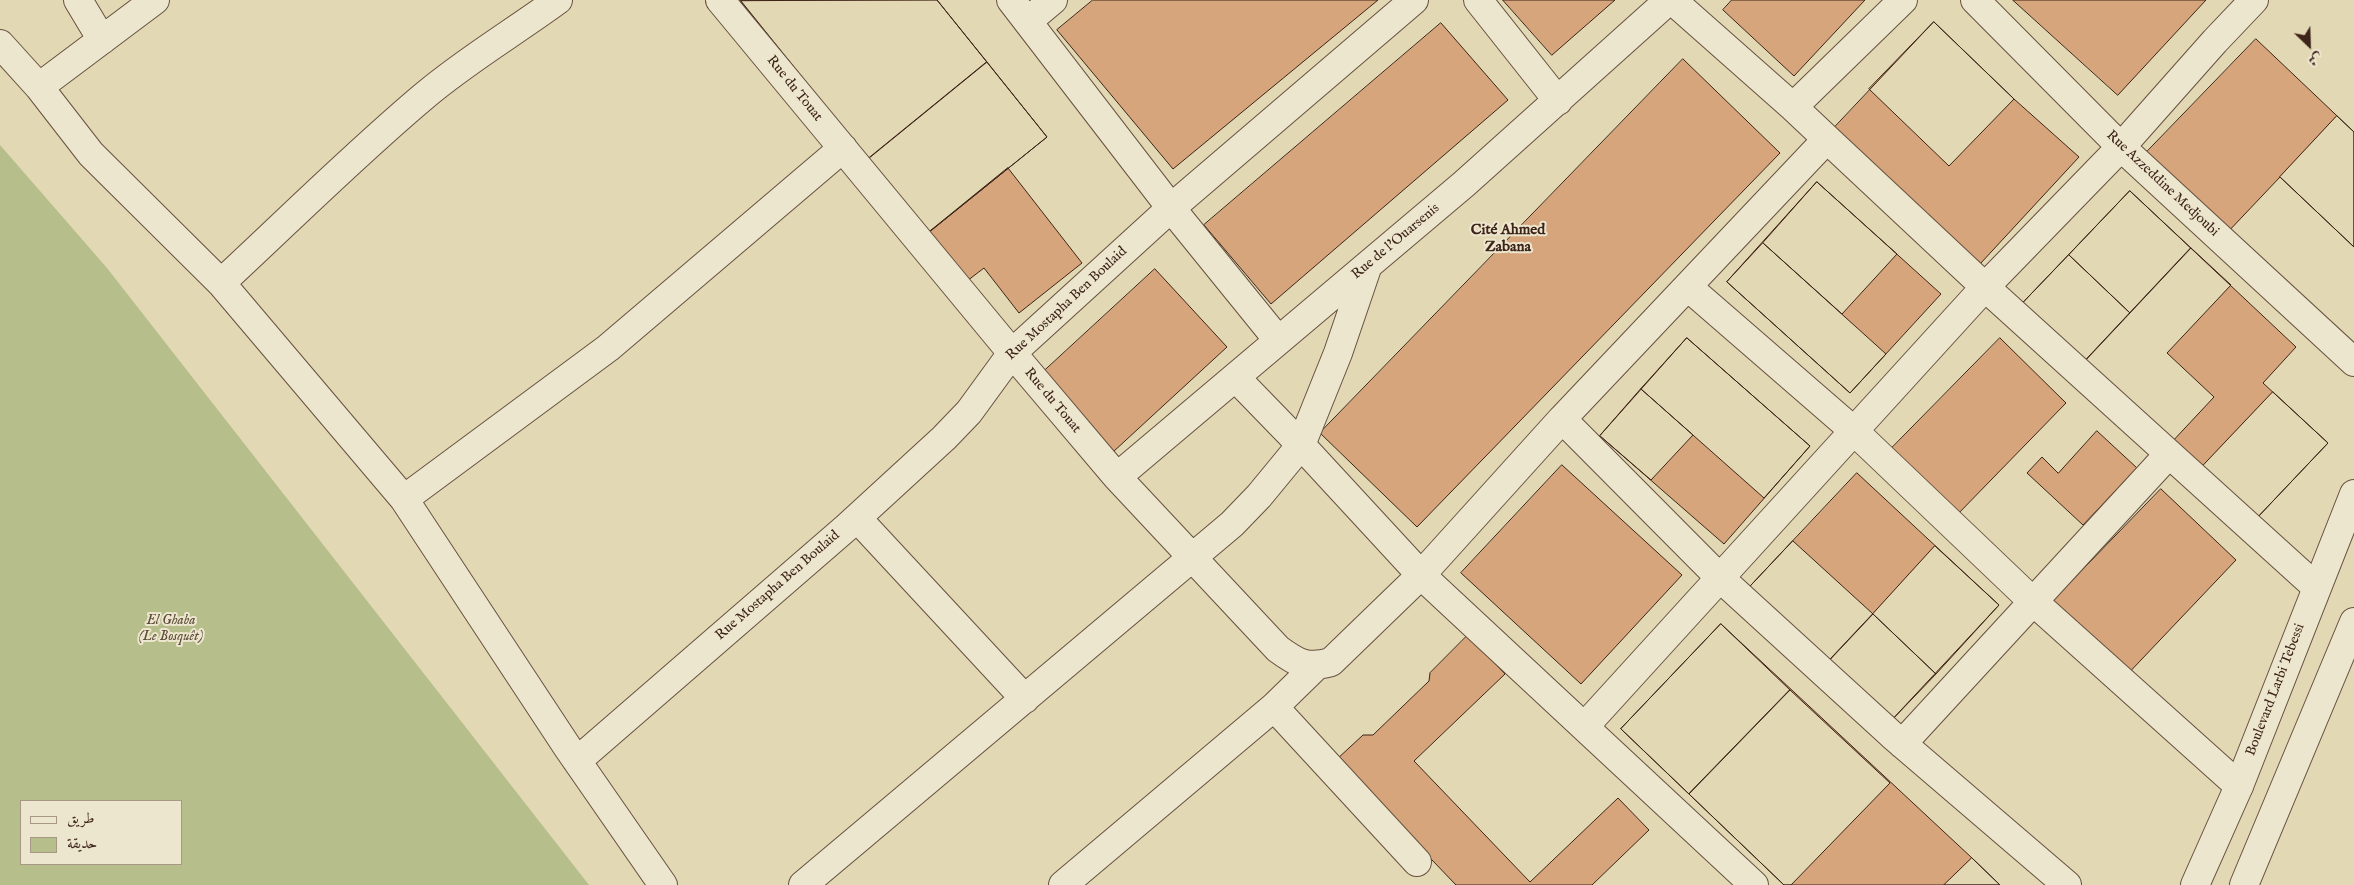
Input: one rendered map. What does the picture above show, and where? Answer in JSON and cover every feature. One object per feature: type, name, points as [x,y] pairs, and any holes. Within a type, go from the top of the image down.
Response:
[{"type":"street","points":[[78,0],[102,40]]},
{"type":"street","points":[[39,87],[155,0]]},
{"type":"street","points":[[221,283],[422,98],[470,60],[521,28],[558,0]]},
{"type":"street","name":"Rue du Touat","points":[[720,0],[1117,477],[1278,649],[1295,661],[1316,667]]},
{"type":"street","points":[[1053,0],[1019,10],[1171,208],[1278,340]]},
{"type":"street","name":"Rue Mostapha Ben Boulaid","points":[[576,761],[857,518],[944,438],[969,412],[1012,353],[1171,208],[1414,0]]},
{"type":"street","points":[[1478,0],[1558,101]]},
{"type":"street","points":[[1670,0],[1793,107],[1985,287],[2316,587]]},
{"type":"street","name":"Rue de l'Ouarsenis","points":[[1117,477],[1368,265],[1558,101],[1670,0]]},
{"type":"street","points":[[1793,107],[1903,0]]},
{"type":"street","name":"Rue Azzeddine Medjoubi","points":[[1975,0],[2121,147],[2354,362]]},
{"type":"street","points":[[1585,726],[1985,287],[2121,147],[2254,0]]},
{"type":"street","points":[[0,44],[39,87],[91,154],[221,283],[404,498],[576,761],[663,885]]},
{"type":"street","points":[[1063,885],[1274,707],[1316,667],[1331,662],[1421,575],[1562,419],[1827,139]]},
{"type":"street","points":[[404,498],[608,348],[843,148]]},
{"type":"street","points":[[803,885],[1232,524],[1259,496],[1301,445],[1338,353],[1368,265]]},
{"type":"street","points":[[1688,287],[1854,431],[2034,602],[2239,786]]},
{"type":"street","points":[[1236,378],[1301,445],[1421,575],[1754,885]]},
{"type":"street","points":[[1562,419],[1719,577],[1902,744],[2067,885]]},
{"type":"street","points":[[1902,744],[1973,664],[2034,602],[2169,454]]},
{"type":"street","name":"Boulevard Larbi Tebessi","points":[[2196,885],[2239,786],[2354,494]]},
{"type":"street","points":[[857,518],[1025,699]]},
{"type":"street","points":[[2244,885],[2354,622]]},
{"type":"street","points":[[1274,707],[1417,862]]},
{"type":"green space","name":"El Ghaba (Le Bosquêt)","points":[[0,145],[107,268],[589,885],[0,885]]},
{"type":"building","points":[[740,0],[937,0],[1047,137],[928,233]]},
{"type":"building","points":[[937,0],[987,62],[868,159],[741,1]]},
{"type":"building","points":[[1093,0],[1378,0],[1173,169],[1057,30]]},
{"type":"building","points":[[1503,0],[1615,0],[1552,55]]},
{"type":"building","points":[[1732,0],[1865,0],[1794,76],[1723,10]]},
{"type":"building","points":[[2013,0],[2206,0],[2118,95]]},
{"type":"building","points":[[1934,22],[2014,99],[2079,157],[1980,264],[1834,128]]},
{"type":"building","points":[[1934,22],[2014,99],[1949,166],[1869,89]]},
{"type":"building","points":[[1441,23],[1508,100],[1271,304],[1204,225]]},
{"type":"building","points":[[2256,39],[2354,132],[2354,247],[2280,177],[2225,235],[2142,157]]},
{"type":"building","points":[[1683,59],[1780,153],[1417,527],[1320,433]]},
{"type":"building","points":[[987,62],[1047,137],[928,233],[868,159]]},
{"type":"building","points":[[2337,116],[2354,132],[2354,247],[2280,177]]},
{"type":"building","points":[[1008,168],[1082,263],[1019,313],[984,268],[967,281],[928,233]]},
{"type":"building","points":[[1817,182],[1941,294],[1850,393],[1727,282]]},
{"type":"building","points":[[1817,182],[1897,254],[1842,314],[1763,243]]},
{"type":"building","points":[[2130,191],[2296,347],[2263,383],[2328,443],[2255,520],[2022,304]]},
{"type":"building","points":[[2130,191],[2191,248],[2130,313],[2069,255]]},
{"type":"building","points":[[1763,243],[1886,354],[1850,393],[1727,282]]},
{"type":"building","points":[[2191,248],[2231,285],[2167,353],[2214,397],[2170,444],[2084,362]]},
{"type":"building","points":[[2069,255],[2130,313],[2084,362],[2022,304]]},
{"type":"building","points":[[1155,269],[1227,347],[1113,452],[1041,374]]},
{"type":"building","points":[[1687,338],[1810,446],[1724,544],[1600,436]]},
{"type":"building","points":[[1687,338],[1810,446],[1764,498],[1641,389]]},
{"type":"building","points":[[2000,338],[2066,403],[1954,518],[1887,453]]},
{"type":"building","points":[[1641,389],[1693,435],[1651,480],[1600,436]]},
{"type":"building","points":[[2273,392],[2328,443],[2255,520],[2200,469]]},
{"type":"building","points":[[2097,431],[2137,468],[2083,525],[2027,473],[2042,457],[2058,473]]},
{"type":"building","points":[[1562,465],[1682,575],[1581,684],[1461,573]]},
{"type":"building","points":[[1857,473],[1999,605],[1888,724],[1746,591]]},
{"type":"building","points":[[2161,489],[2236,560],[2122,680],[2046,608]]},
{"type":"building","points":[[1793,541],[1873,614],[1825,665],[1746,591]]},
{"type":"building","points":[[1935,546],[1999,605],[1936,674],[1873,614]]},
{"type":"building","points":[[1873,614],[1936,674],[1888,724],[1825,665]]},
{"type":"building","points":[[1721,624],[2000,885],[1784,885],[1621,729]]},
{"type":"building","points":[[1721,624],[1790,690],[1689,794],[1621,729]]},
{"type":"building","points":[[1468,635],[1505,674],[1414,761],[1530,882],[1618,798],[1649,830],[1592,885],[1456,885],[1336,760],[1363,735],[1373,735],[1429,681],[1430,673]]},
{"type":"building","points":[[1790,690],[1890,783],[1791,885],[1784,885],[1689,794]]},
{"type":"building","points":[[1972,858],[2000,885],[1944,885]]},
{"type":"district","name":"Cité Ahmed Zabana","points":[[1508,240]]}]
